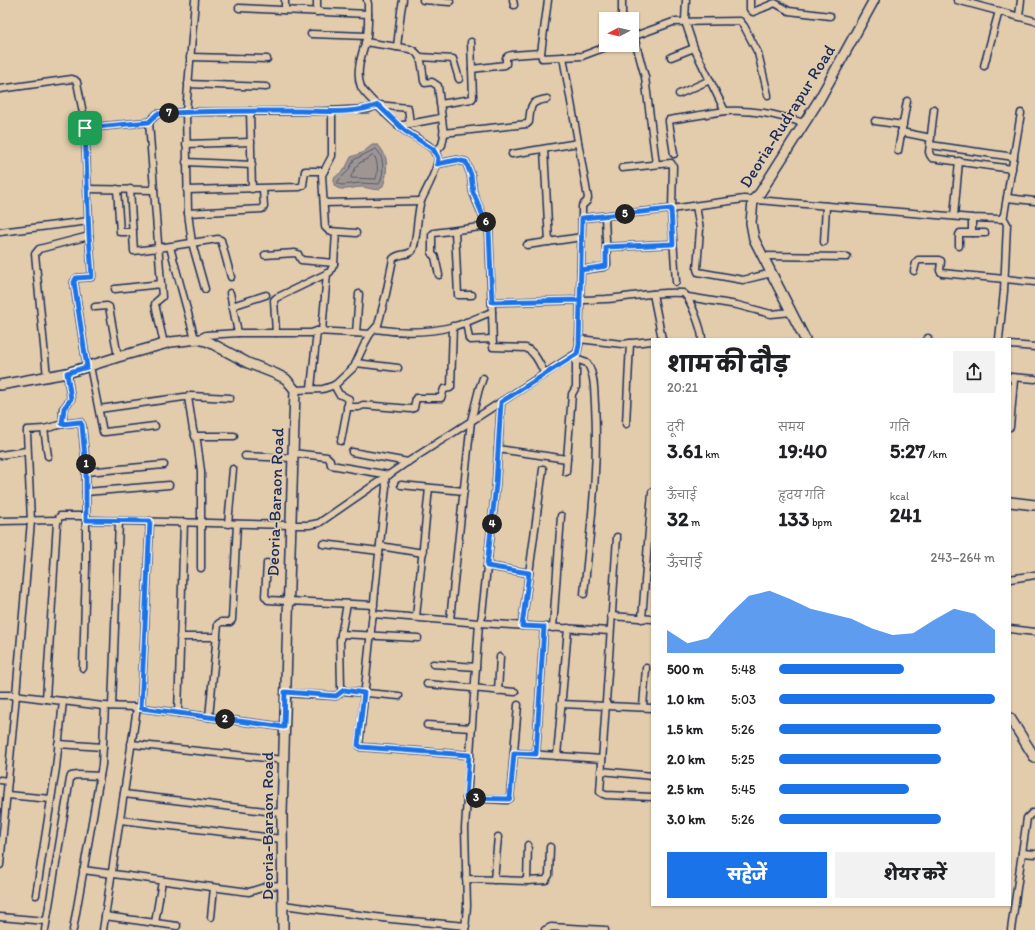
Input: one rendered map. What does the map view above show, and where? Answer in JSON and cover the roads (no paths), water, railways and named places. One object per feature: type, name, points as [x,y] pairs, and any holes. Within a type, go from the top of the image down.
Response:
[{"type":"street","points":[[195,0],[186,112],[186,162],[188,213],[192,243],[205,289]]},
{"type":"street","points":[[285,0],[285,10]]},
{"type":"street","points":[[317,0],[317,12]]},
{"type":"street","points":[[197,339],[209,342],[248,363],[286,379],[294,390],[311,388],[323,389],[334,385],[354,367],[373,331],[378,325],[393,259],[399,255],[408,254],[414,248],[419,206],[437,164],[438,158],[433,149],[398,126],[361,88],[359,68],[366,39],[368,0]]},
{"type":"street","points":[[397,47],[403,0]]},
{"type":"street","points":[[423,0],[450,2]]},
{"type":"street","points":[[548,0],[541,53],[542,58],[582,56],[599,50]]},
{"type":"street","points":[[622,0],[622,12]]},
{"type":"street","points":[[686,0],[686,21],[694,48],[725,111]]},
{"type":"street","points":[[750,0],[750,9],[753,12],[775,3],[786,11],[830,16]]},
{"type":"street","name":"Deoria-Rudrapur Road","points":[[805,338],[754,238],[751,223],[753,200],[760,193],[819,100],[874,0]]},
{"type":"street","points":[[957,0],[1035,21]]},
{"type":"street","points":[[1019,16],[1021,0]]},
{"type":"street","points":[[239,8],[368,14]]},
{"type":"street","points":[[984,66],[999,11]]},
{"type":"street","points":[[639,34],[669,22],[740,21],[758,53],[768,95]]},
{"type":"street","points":[[311,34],[366,39],[416,51],[420,57],[425,83],[432,82],[438,86],[443,133],[442,145],[435,153]]},
{"type":"street","points":[[440,104],[472,99],[474,97],[471,42]]},
{"type":"street","points":[[671,57],[694,48]]},
{"type":"street","points":[[638,52],[645,77],[656,164]]},
{"type":"street","points":[[472,69],[505,66],[506,58],[512,55],[541,53]]},
{"type":"street","points":[[190,57],[267,59]]},
{"type":"street","points":[[420,57],[453,59],[459,79]]},
{"type":"street","points":[[563,57],[588,198],[582,206],[579,340],[576,357],[576,387],[572,394],[566,472]]},
{"type":"street","points":[[0,89],[54,80],[72,79],[78,82],[85,128],[92,276],[76,278],[74,282],[102,428],[105,432],[155,426]]},
{"type":"street","points":[[679,94],[710,80]]},
{"type":"street","points":[[188,84],[266,86]]},
{"type":"street","points":[[443,133],[527,124],[529,122],[533,102],[547,99]]},
{"type":"street","points":[[898,151],[907,101]]},
{"type":"street","points":[[85,128],[149,122],[157,114],[186,112],[332,111],[368,109],[378,105],[408,108],[410,124]]},
{"type":"street","points":[[934,109],[930,145],[930,155],[932,158],[1012,169]]},
{"type":"street","points":[[250,111],[252,189]]},
{"type":"street","points":[[332,111],[332,156],[322,175],[326,227],[329,231],[356,233]]},
{"type":"street","points":[[674,154],[668,122],[669,120],[725,111],[765,113],[804,123]]},
{"type":"street","points":[[999,338],[1007,224],[1003,218],[1021,113]]},
{"type":"street","points":[[398,126],[441,118]]},
{"type":"street","points":[[875,121],[902,125]]},
{"type":"street","points":[[149,122],[162,297],[155,304],[164,344]]},
{"type":"street","points":[[901,132],[931,138]]},
{"type":"street","points":[[186,144],[251,142]]},
{"type":"street","points":[[512,154],[578,143]]},
{"type":"street","points":[[930,145],[1014,157]]},
{"type":"street","points":[[544,148],[549,242]]},
{"type":"street","points":[[437,164],[457,160],[466,162],[471,175],[473,192],[488,226],[492,302],[492,345],[494,348],[526,348],[530,350],[535,355],[545,374]]},
{"type":"street","points":[[954,216],[959,161]]},
{"type":"street","points":[[186,162],[252,165]]},
{"type":"street","points":[[622,168],[667,163],[672,164],[671,209],[676,282]]},
{"type":"street","points":[[187,190],[252,189],[302,186],[305,171],[324,171]]},
{"type":"street","points":[[188,213],[262,208],[264,207],[263,188]]},
{"type":"street","points":[[88,189],[154,190]]},
{"type":"street","points":[[116,189],[120,232],[133,232]]},
{"type":"street","points":[[130,189],[134,251],[218,239],[221,240],[231,276]]},
{"type":"street","points":[[582,219],[696,206],[744,198],[753,200],[972,218],[1003,218]]},
{"type":"street","points":[[1007,198],[1035,201]]},
{"type":"street","points":[[324,203],[421,201]]},
{"type":"street","points":[[696,206],[700,229],[698,272],[743,280],[772,273]]},
{"type":"street","points":[[824,242],[826,206]]},
{"type":"street","points":[[581,270],[606,266],[605,216]]},
{"type":"street","points":[[972,218],[972,233]]},
{"type":"street","points":[[0,232],[89,222]]},
{"type":"street","points":[[439,275],[435,257],[432,254],[432,236],[434,233],[488,226]]},
{"type":"street","points":[[455,230],[458,295],[472,295]]},
{"type":"street","points":[[276,333],[274,300],[327,273],[333,268],[336,232]]},
{"type":"street","points":[[959,246],[959,234],[985,233]]},
{"type":"street","points":[[47,377],[35,254],[39,249],[89,236]]},
{"type":"street","points":[[527,245],[582,237]]},
{"type":"street","points":[[606,247],[673,244]]},
{"type":"street","points":[[170,247],[197,339]]},
{"type":"street","points":[[265,256],[295,253],[298,254],[301,260],[334,263]]},
{"type":"street","points":[[762,256],[847,257]]},
{"type":"street","points":[[914,271],[918,260],[939,260],[941,261],[940,271],[942,273],[1035,282]]},
{"type":"street","points":[[311,388],[327,273]]},
{"type":"street","points":[[114,289],[161,284]]},
{"type":"street","points":[[230,293],[238,333]]},
{"type":"street","points":[[492,302],[580,300],[681,293],[688,297],[737,305],[771,314],[792,312]]},
{"type":"street","points":[[356,333],[359,294]]},
{"type":"street","points":[[653,294],[662,338]]},
{"type":"street","points":[[232,306],[266,295]]},
{"type":"street","points":[[688,297],[701,331],[702,338]]},
{"type":"street","points":[[95,307],[109,307],[118,357]]},
{"type":"street","points":[[0,385],[67,373],[164,344],[197,339],[206,335],[238,333],[311,333],[319,331],[356,333],[373,331],[395,332],[430,330],[453,326],[492,312]]},
{"type":"street","points":[[466,322],[470,340],[492,339]]},
{"type":"street","points":[[347,407],[357,408],[363,405],[413,409],[416,398],[441,398],[444,388],[451,387],[453,326]]},
{"type":"street","points":[[579,340],[630,343],[651,341]]},
{"type":"street","points":[[626,424],[630,343]]},
{"type":"street","points":[[1011,345],[1035,347]]},
{"type":"street","points":[[46,698],[58,520],[60,516],[119,521],[290,526],[319,523],[471,421],[545,374],[576,357]]},
{"type":"street","points":[[576,357],[587,363],[592,372],[596,420],[594,490],[584,594]]},
{"type":"street","points":[[356,362],[398,368]]},
{"type":"street","points":[[62,424],[64,408],[71,399],[67,373]]},
{"type":"street","points":[[1011,377],[1035,380]]},
{"type":"street","points":[[1011,377],[1014,380],[1011,415]]},
{"type":"street","points":[[450,620],[471,421],[483,378]]},
{"type":"street","points":[[334,385],[339,394],[348,399],[341,441]]},
{"type":"street","name":"Deoria-Baraon Road","points":[[283,930],[282,813],[294,390]]},
{"type":"street","points":[[99,409],[188,397],[230,398]]},
{"type":"street","points":[[188,397],[197,441],[201,471],[201,568]]},
{"type":"street","points":[[283,905],[391,920],[465,928],[467,906],[465,828],[466,798],[480,623],[496,484],[501,402]]},
{"type":"street","points":[[0,865],[4,797],[8,781],[31,521],[27,430],[44,429],[77,422],[80,422],[82,425],[86,472],[86,566],[83,668]]},
{"type":"street","points":[[44,429],[48,456]]},
{"type":"street","points":[[195,436],[234,436]]},
{"type":"street","points":[[498,449],[567,459]]},
{"type":"street","points":[[0,455],[27,451]]},
{"type":"street","points":[[352,452],[408,462]]},
{"type":"street","points":[[245,456],[328,457],[331,465],[387,476]]},
{"type":"street","points":[[86,472],[164,465]]},
{"type":"street","points":[[228,524],[233,468]]},
{"type":"street","points":[[522,626],[543,469]]},
{"type":"street","points":[[387,476],[358,745],[361,747],[469,755]]},
{"type":"street","points":[[86,492],[169,485]]},
{"type":"street","points":[[402,485],[464,491]]},
{"type":"street","points":[[416,617],[429,488]]},
{"type":"street","points":[[1011,502],[1035,505]]},
{"type":"street","points":[[553,628],[561,516]]},
{"type":"street","points":[[642,619],[651,519]]},
{"type":"street","points":[[0,521],[58,520]]},
{"type":"street","points":[[112,706],[119,521]]},
{"type":"street","points":[[103,930],[139,708],[150,521]]},
{"type":"street","points":[[178,713],[184,522]]},
{"type":"street","points":[[209,717],[219,623],[230,622],[232,620],[237,524]]},
{"type":"street","points":[[616,537],[600,792],[603,794],[651,797]]},
{"type":"street","points":[[323,544],[423,553]]},
{"type":"street","points":[[267,563],[265,598],[268,600],[374,606]]},
{"type":"street","points":[[487,566],[529,573]]},
{"type":"street","points":[[1011,579],[1035,575]]},
{"type":"street","points":[[344,690],[342,688],[341,681],[341,634],[347,604]]},
{"type":"street","points":[[373,614],[522,626],[610,630]]},
{"type":"street","points":[[610,616],[651,619]]},
{"type":"street","points":[[536,754],[544,627]]},
{"type":"street","points":[[557,756],[568,628]]},
{"type":"street","points":[[1011,629],[1035,632]]},
{"type":"street","points":[[341,634],[418,638]]},
{"type":"street","points":[[180,637],[217,637]]},
{"type":"street","points":[[498,691],[500,657]]},
{"type":"street","points":[[434,664],[476,667]]},
{"type":"street","points":[[643,707],[646,668]]},
{"type":"street","points":[[427,684],[515,692]]},
{"type":"street","points":[[285,692],[336,696],[344,690],[399,696]]},
{"type":"street","points":[[0,695],[16,695],[105,706],[139,708],[284,727]]},
{"type":"street","points":[[36,894],[51,799],[63,701]]},
{"type":"street","points":[[561,704],[651,708]]},
{"type":"street","points":[[466,798],[510,798],[518,705]]},
{"type":"street","points":[[73,930],[100,776],[105,706]]},
{"type":"street","points":[[1011,720],[1035,758]]},
{"type":"street","points":[[427,725],[471,728]]},
{"type":"street","points":[[58,744],[103,747]]},
{"type":"street","points":[[132,744],[284,760]]},
{"type":"street","points":[[514,753],[602,759]]},
{"type":"street","points":[[601,771],[651,776]]},
{"type":"street","points":[[45,930],[71,776],[100,776]]},
{"type":"street","points":[[0,780],[8,781]]},
{"type":"street","points":[[124,794],[282,813]]},
{"type":"street","points":[[4,797],[51,799]]},
{"type":"street","points":[[1011,930],[1013,897],[1027,818],[1035,813]]},
{"type":"street","points":[[120,820],[282,839]]},
{"type":"street","points":[[494,880],[498,837]]},
{"type":"street","points":[[527,881],[528,845]]},
{"type":"street","points":[[466,879],[539,881],[548,878],[550,847]]},
{"type":"street","points":[[1022,853],[1035,854]]},
{"type":"street","points":[[83,870],[249,892],[268,886],[282,885]]},
{"type":"street","points":[[155,923],[162,881]]},
{"type":"street","points":[[211,917],[214,888]]},
{"type":"street","points":[[105,916],[177,926]]},
{"type":"street","points":[[0,917],[46,921]]},
{"type":"street","points":[[544,930],[551,927],[605,930]]},
{"type":"water","points":[[372,145],[378,145],[383,151],[386,159],[386,175],[382,187],[376,190],[361,187],[339,189],[336,187],[334,185],[334,178],[345,169],[351,157],[362,153]]}]
